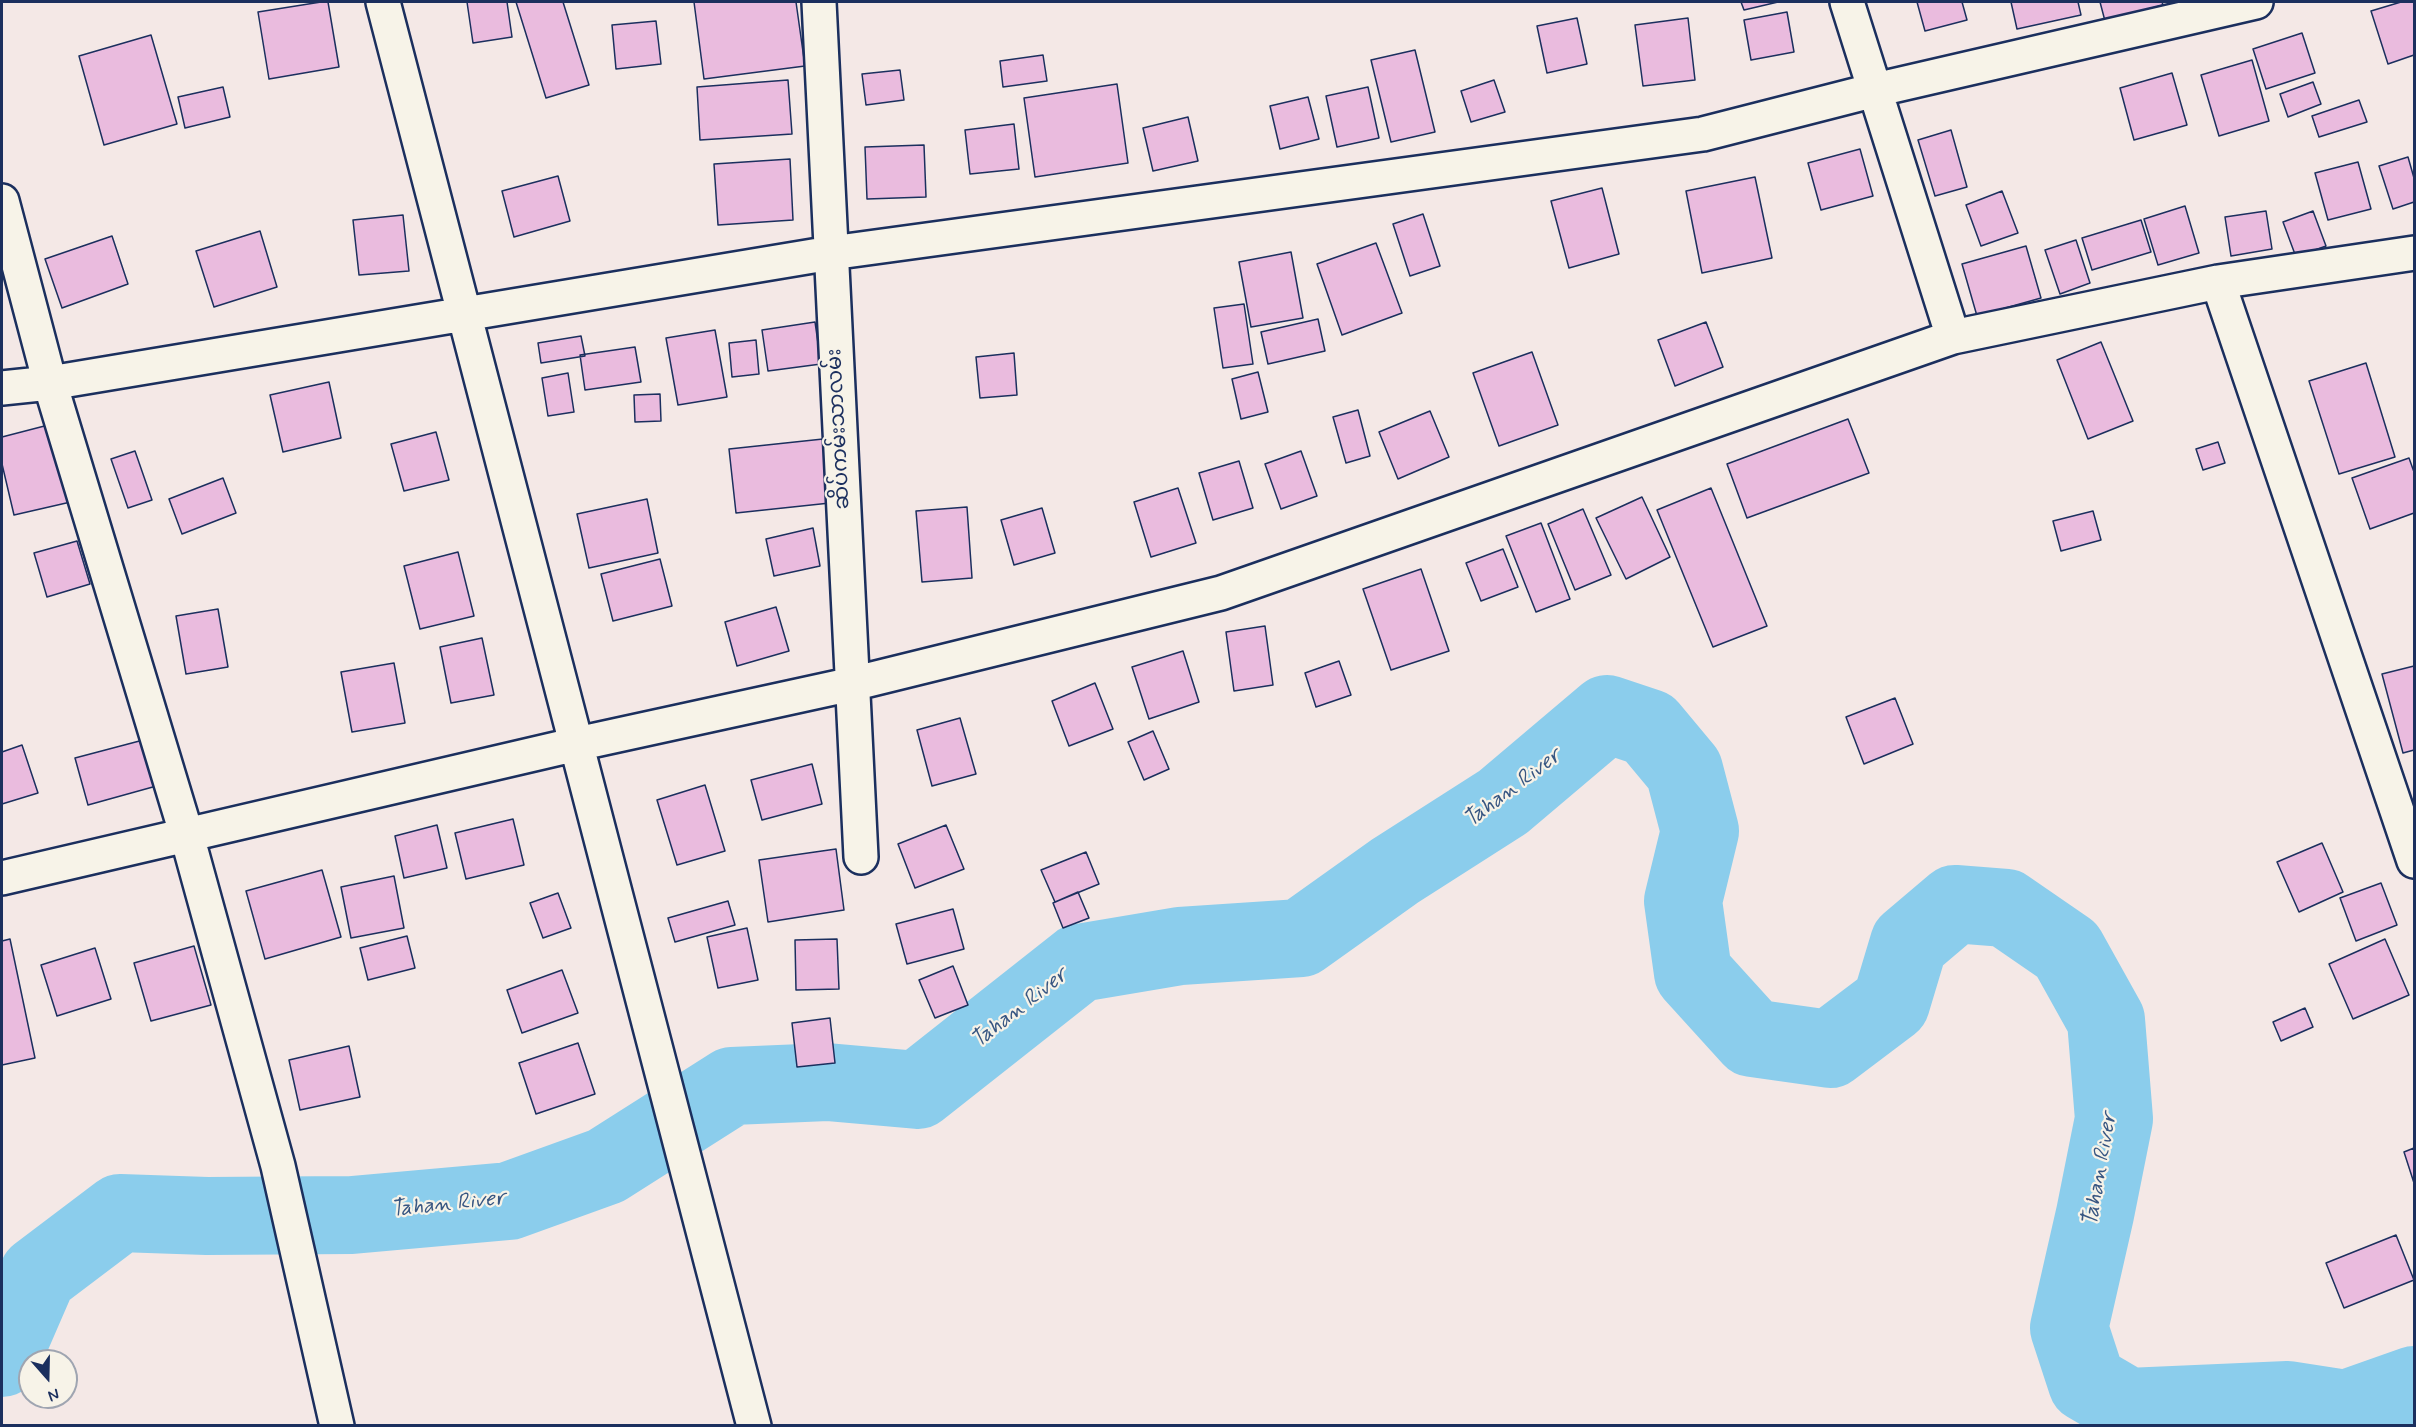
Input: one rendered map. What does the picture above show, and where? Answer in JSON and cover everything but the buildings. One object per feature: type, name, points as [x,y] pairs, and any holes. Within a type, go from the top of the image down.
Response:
[{"type":"street","points":[[384,2],[754,1425]]},
{"type":"street","name":"ဆိပ်ကမ်းသာလမ်း","points":[[819,2],[861,857]]},
{"type":"street","points":[[1847,2],[1953,337]]},
{"type":"street","points":[[2,388],[50,383],[831,252],[1703,134],[1875,90],[2256,2]]},
{"type":"street","points":[[2,201],[50,383],[187,836],[278,1166],[337,1425]]},
{"type":"street","points":[[2,878],[578,744],[852,684],[1221,593],[1953,337],[2218,282],[2415,253]]},
{"type":"street","points":[[2218,282],[2415,861]]},
{"type":"waterway","name":"Tahan River","points":[[2,1358],[38,1275],[120,1213],[207,1216],[352,1215],[509,1201],[606,1166],[732,1086],[827,1082],[918,1090],[1079,963],[1180,946],[1301,938],[1395,871],[1503,802],[1607,714],[1649,728],[1684,770],[1700,831],[1683,901],[1693,973],[1752,1038],[1830,1049],[1891,1003],[1909,943],[1955,904],[2006,908],[2067,950],[2106,1020],[2114,1119],[2069,1328],[2087,1383],[2128,1407],[2288,1400],[2346,1409],[2414,1385]]}]
